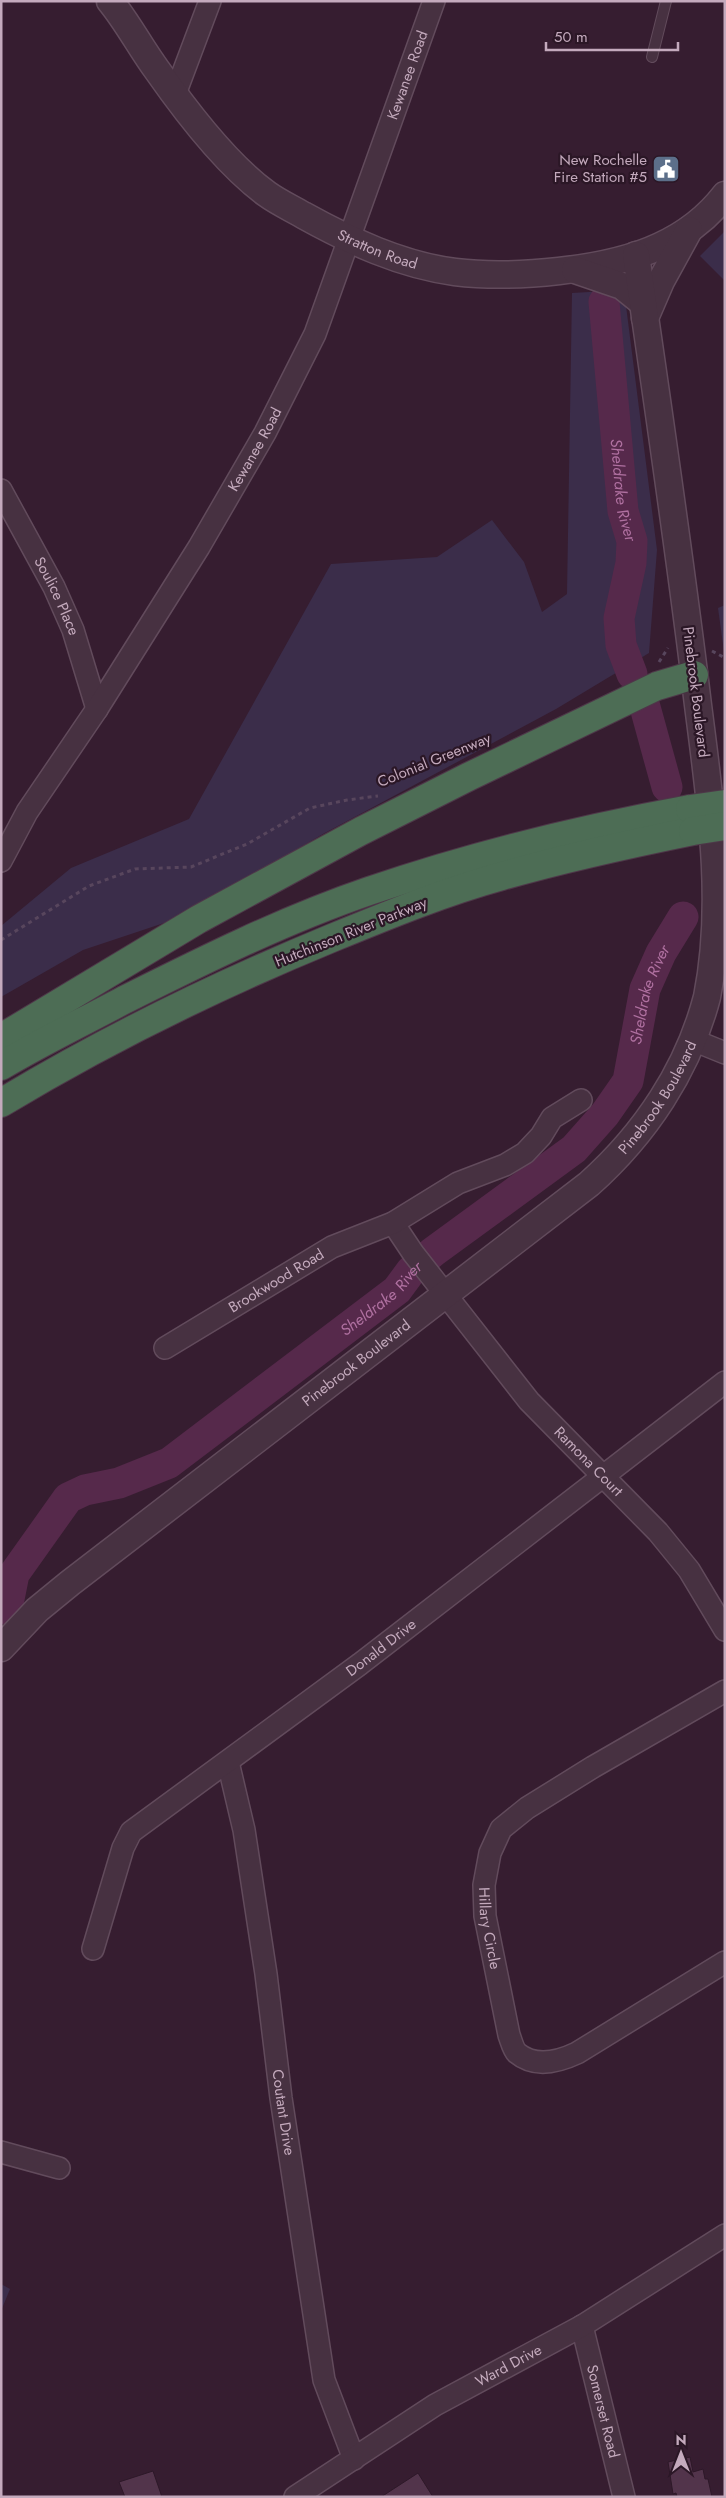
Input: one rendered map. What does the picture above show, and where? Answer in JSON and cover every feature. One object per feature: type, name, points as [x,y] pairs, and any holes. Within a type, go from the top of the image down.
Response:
[{"type":"highway","points":[[1,1038],[199,919],[361,831],[657,686],[693,662]]},
{"type":"highway","name":"Hutchinson River Parkway","points":[[1,1102],[80,1056],[257,969],[377,920],[501,876],[614,847],[692,820],[725,804]]},
{"type":"highway","name":"Hutchinson River Parkway","points":[[1,1066],[190,966],[252,938],[368,892],[493,852],[557,835],[692,820],[725,826]]},
{"type":"street","name":"Stratton Road","points":[[110,1],[175,94],[230,161],[267,195],[350,240],[409,261],[454,272],[499,274],[570,268],[636,255],[659,247],[690,227],[708,214],[725,195]]},
{"type":"street","points":[[175,94],[210,1]]},
{"type":"street","name":"Kewanee Road","points":[[1,861],[27,812],[97,709],[199,547],[265,433],[315,334],[434,1]]},
{"type":"street","points":[[570,268],[622,286],[644,311],[690,227]]},
{"type":"street","name":"Pinebrook Boulevard","points":[[1,1648],[37,1610],[70,1583],[551,1215],[606,1169],[656,1110],[683,1064],[693,1040],[711,979],[717,921],[715,843],[693,662],[636,255]]},
{"type":"street","name":"Soulice Place","points":[[1,490],[54,587],[73,630],[97,709]]},
{"type":"street","points":[[693,1040],[725,1053]]},
{"type":"street","name":"Brookwood Road","points":[[165,1348],[332,1247],[393,1223],[458,1183],[505,1165],[524,1153],[541,1136],[552,1118],[581,1100]]},
{"type":"street","points":[[393,1223],[413,1253],[446,1295]]},
{"type":"street","name":"Ramona Court","points":[[446,1295],[529,1401],[658,1532],[689,1570],[725,1630]]},
{"type":"street","name":"Donald Drive","points":[[93,1949],[123,1848],[131,1832],[360,1664],[725,1382]]},
{"type":"street","name":"Hillary Circle","points":[[725,1691],[593,1767],[528,1808],[508,1823],[501,1829],[490,1853],[484,1886],[485,1916],[509,2035],[516,2052],[529,2059],[542,2062],[560,2061],[577,2053],[725,1962]]},
{"type":"street","name":"Coutant Drive","points":[[228,1762],[244,1830],[266,1974],[280,2098],[324,2380],[354,2459]]},
{"type":"street","points":[[1,2152],[59,2168]]},
{"type":"street","name":"Ward Drive","points":[[295,2497],[435,2405],[582,2326],[725,2235]]},
{"type":"street","name":"Somerset Road","points":[[582,2326],[624,2497]]},
{"type":"lane","points":[[652,57],[666,1]]},
{"type":"path","points":[[656,665],[671,645],[693,662],[716,652],[725,658]]},
{"type":"path","name":"Colonial Greenway","points":[[1,940],[90,886],[135,869],[191,867],[247,844],[310,808],[347,800],[383,796]]},
{"type":"shaded area","points":[[725,231],[725,281],[700,256]]},
{"type":"shaded area","points":[[624,290],[657,550],[649,653],[556,709],[323,834],[182,917],[83,950],[1,997],[1,926],[71,868],[189,819],[331,564],[437,557],[492,520],[524,562],[542,612],[567,594],[572,293]]},
{"type":"shaded area","points":[[725,605],[725,659],[718,608]]},
{"type":"shaded area","points":[[1,2284],[10,2289],[1,2311]]},
{"type":"building","points":[[690,2457],[693,2472],[703,2469],[705,2479],[708,2479],[712,2497],[677,2497],[676,2493],[673,2494],[668,2462]]},
{"type":"building","points":[[153,2471],[162,2497],[125,2497],[119,2482]]},
{"type":"building","points":[[418,2473],[433,2497],[381,2497]]},
{"type":"waterway","name":"Sheldrake River","points":[[604,302],[623,511],[632,541],[631,563],[619,618],[621,645],[632,674]]},
{"type":"waterway","name":"Sheldrake River","points":[[645,707],[667,787]]},
{"type":"waterway","name":"Sheldrake River","points":[[7,1609],[14,1574],[68,1498],[85,1490],[119,1483],[169,1463],[397,1290],[411,1271],[433,1252],[574,1149],[605,1114],[628,1081],[645,989],[661,953],[683,917]]},
{"type":"place","name":"New Rochelle Fire Station #5","points":[[666,169]]}]
